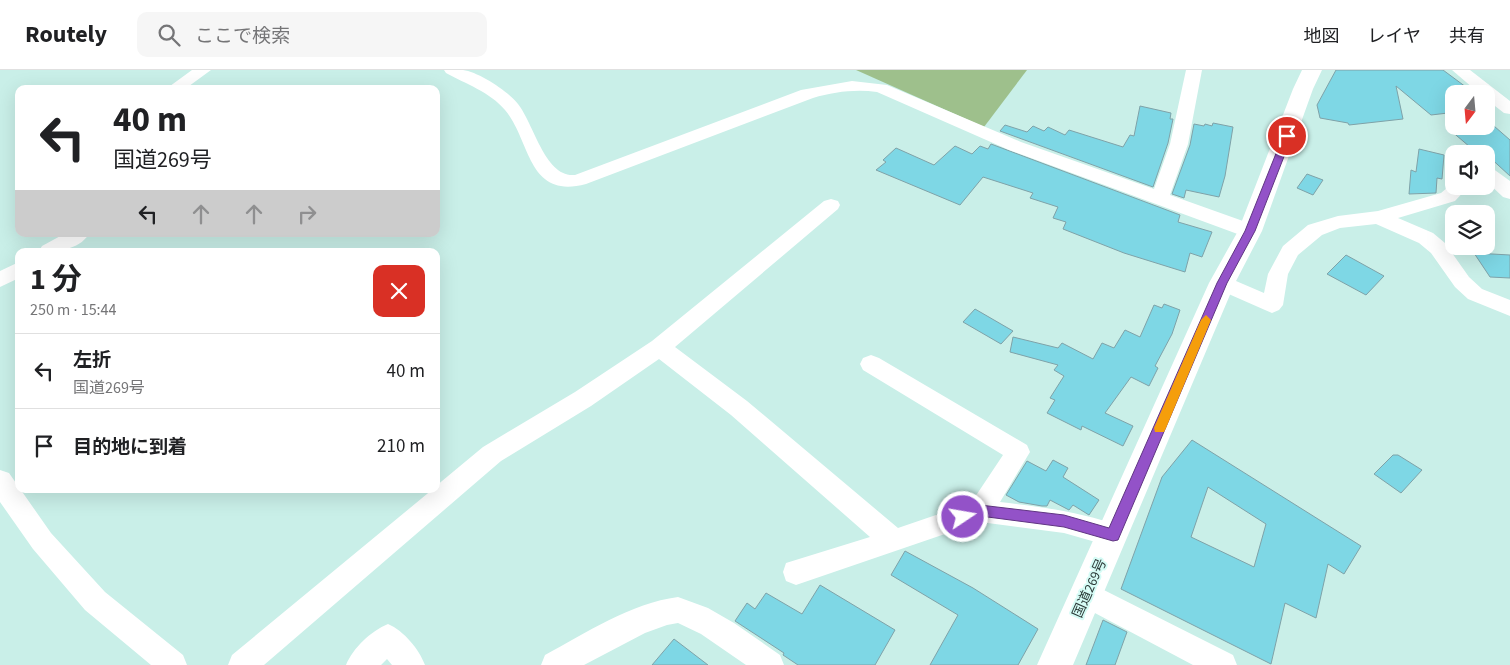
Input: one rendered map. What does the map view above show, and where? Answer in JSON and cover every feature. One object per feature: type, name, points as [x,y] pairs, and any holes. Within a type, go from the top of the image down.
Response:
[{"type":"highway","name":"国道269号","points":[[1055,665],[1222,283],[1250,231],[1303,89],[1312,70]]},
{"type":"street","points":[[180,85],[203,70]]},
{"type":"street","points":[[452,70],[495,93],[510,104],[520,117],[538,160],[550,175],[564,181],[579,180],[807,94],[829,88],[860,84],[894,94],[1015,146],[1250,231]]},
{"type":"street","points":[[1160,198],[1178,144],[1194,70]]},
{"type":"street","points":[[1460,70],[1510,110]]},
{"type":"street","points":[[1495,179],[1510,193]]},
{"type":"street","points":[[1222,283],[1272,305],[1278,274],[1290,251],[1315,230],[1338,222],[1378,217],[1450,195]]},
{"type":"street","points":[[242,665],[492,454],[583,399],[660,347],[832,205]]},
{"type":"street","points":[[1378,217],[1426,238],[1438,248],[1462,282],[1475,294],[1510,308]]},
{"type":"street","points":[[54,248],[73,237]]},
{"type":"street","points":[[0,280],[15,271]]},
{"type":"street","points":[[660,347],[738,408],[894,541]]},
{"type":"street","points":[[871,364],[1018,452],[980,511]]},
{"type":"street","points":[[0,481],[42,541],[95,601],[167,663]]},
{"type":"street","points":[[796,572],[980,511],[1064,521],[1113,536]]},
{"type":"street","points":[[1086,594],[1223,665]]},
{"type":"street","points":[[555,665],[648,618],[678,610],[698,617],[770,665]]},
{"type":"street","points":[[360,665],[388,638],[411,665]]},
{"type":"green space","points":[[856,70],[1027,70],[984,127]]},
{"type":"building","points":[[1336,70],[1443,70],[1463,85],[1445,85],[1445,113],[1431,115],[1396,86],[1403,119],[1349,125],[1348,123],[1320,118],[1317,105]]},
{"type":"building","points":[[1140,106],[1171,113],[1170,119],[1173,119],[1168,143],[1153,187],[1000,131],[1005,125],[1027,132],[1033,126],[1044,131],[1048,127],[1065,135],[1069,130],[1123,147],[1130,135],[1134,136]]},
{"type":"building","points":[[1213,123],[1233,127],[1225,176],[1219,197],[1186,190],[1184,198],[1172,194],[1190,145],[1194,124],[1212,126]]},
{"type":"building","points":[[1495,127],[1510,140],[1510,176],[1495,162],[1495,145],[1468,145],[1456,135],[1495,135]]},
{"type":"building","points":[[991,144],[1180,215],[1178,222],[1212,232],[1202,257],[1190,253],[1185,272],[1124,253],[1063,229],[1066,222],[1053,218],[1058,207],[1030,198],[1033,193],[983,177],[960,205],[876,170],[886,162],[883,160],[896,148],[934,165],[955,146],[972,154],[980,146],[988,149]]},
{"type":"building","points":[[1419,149],[1444,155],[1442,179],[1437,178],[1436,193],[1409,194],[1411,170],[1416,172]]},
{"type":"building","points":[[1307,174],[1323,180],[1313,195],[1297,188]]},
{"type":"building","points":[[1346,255],[1384,276],[1366,295],[1327,274]]},
{"type":"building","points":[[1475,255],[1510,255],[1510,278],[1490,277]]},
{"type":"building","points":[[1164,304],[1180,310],[1172,334],[1155,366],[1158,368],[1149,386],[1131,377],[1105,413],[1133,426],[1123,446],[1082,426],[1081,430],[1047,413],[1055,400],[1050,398],[1064,376],[1054,370],[1058,365],[1010,352],[1013,337],[1058,348],[1062,343],[1093,359],[1102,343],[1114,348],[1125,330],[1140,337],[1154,305],[1162,308]]},
{"type":"building","points":[[975,309],[1013,331],[1001,344],[963,322]]},
{"type":"building","points":[[1192,440],[1361,546],[1344,574],[1328,564],[1316,618],[1285,603],[1271,664],[1121,589],[1162,477]],"holes":[[[1208,487],[1266,524],[1254,567],[1191,537]]]},
{"type":"building","points":[[1393,455],[1398,455],[1422,470],[1401,493],[1374,474]]},
{"type":"building","points":[[1053,460],[1068,468],[1063,477],[1099,500],[1089,515],[1073,505],[1069,510],[1050,500],[1047,506],[1042,506],[1019,502],[1006,495],[1027,461],[1046,471]]},
{"type":"building","points":[[905,551],[973,588],[1038,629],[1018,665],[930,665],[958,615],[891,575]]},
{"type":"building","points":[[820,585],[895,630],[875,665],[798,665],[783,655],[784,653],[735,621],[747,603],[755,609],[766,593],[802,614]]},
{"type":"building","points":[[1103,620],[1127,632],[1115,665],[1086,665]]},
{"type":"building","points":[[674,639],[708,665],[652,665]]},
{"type":"slow traffic","points":[[1160,428],[1206,320]]},
{"type":"route","points":[[963,517],[980,511],[1064,521],[1113,536],[1222,283],[1250,231],[1287,136]]}]
